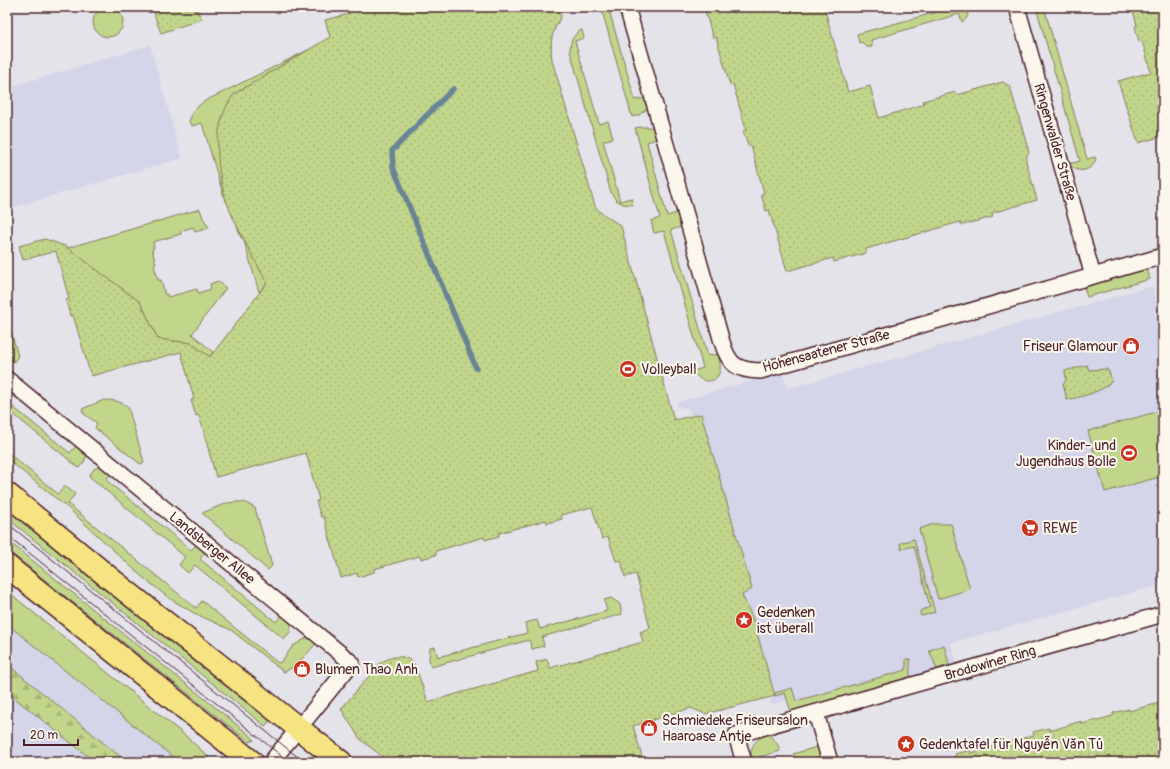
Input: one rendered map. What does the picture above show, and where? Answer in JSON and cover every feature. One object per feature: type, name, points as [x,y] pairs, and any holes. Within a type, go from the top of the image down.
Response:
[{"type":"main road","points":[[7,494],[112,580],[341,762]]},
{"type":"main road","points":[[7,566],[252,762]]},
{"type":"street","name":"Hohensaatener Straße","points":[[627,7],[722,342],[726,355],[736,366],[746,370],[760,371],[1163,256]]},
{"type":"street","name":"Ringenwalder Straße","points":[[1017,7],[1093,276]]},
{"type":"street","name":"Landsberger Allee","points":[[7,379],[352,663],[271,762]]},
{"type":"street","name":"Brodowiner Ring","points":[[744,762],[736,735],[1163,614]]},
{"type":"street","points":[[816,713],[830,762]]},
{"type":"shaded area","points":[[150,45],[182,158],[11,208],[7,193],[7,88]]},
{"type":"shaded area","points":[[1152,286],[1163,323],[1163,584],[951,643],[957,663],[791,712],[787,700],[772,705],[689,409],[677,406],[678,402],[782,372],[787,389]]},
{"type":"shaded area","points":[[7,624],[179,762],[127,762],[7,664]]},
{"type":"shaded area","points":[[7,692],[54,728],[95,762],[7,762]]},
{"type":"green space","points":[[108,7],[119,11],[123,22],[119,33],[108,37],[97,33],[93,22],[97,11]]},
{"type":"green space","points":[[154,7],[195,7],[202,19],[161,33],[155,17]]},
{"type":"green space","points":[[347,7],[559,7],[561,17],[552,38],[552,60],[595,206],[600,212],[621,226],[674,420],[701,414],[752,589],[742,595],[753,619],[775,696],[705,714],[691,708],[633,726],[643,760],[638,762],[389,762],[360,739],[341,709],[377,666],[386,660],[395,657],[404,657],[412,661],[415,665],[428,702],[538,671],[536,662],[547,659],[550,668],[643,642],[640,632],[650,628],[636,574],[625,577],[621,560],[616,561],[608,537],[602,539],[592,507],[561,515],[562,519],[547,523],[546,520],[499,533],[499,536],[485,540],[484,537],[436,551],[436,555],[421,559],[420,556],[374,569],[374,572],[358,577],[357,573],[341,578],[324,517],[321,517],[316,501],[319,500],[306,453],[216,477],[199,415],[196,416],[191,400],[194,399],[181,352],[91,376],[73,315],[70,316],[66,300],[69,299],[56,251],[23,260],[19,246],[45,239],[65,246],[140,302],[158,339],[191,343],[210,357],[267,283],[234,220],[223,190],[218,156],[218,139],[226,108],[234,94],[330,37],[325,20],[349,14]]},
{"type":"green space","points":[[601,7],[608,7],[635,100],[645,98],[648,108],[639,115],[632,117]]},
{"type":"green space","points":[[704,7],[824,7],[848,92],[870,86],[879,118],[924,104],[923,101],[955,92],[957,95],[1003,82],[1010,87],[1029,152],[1026,161],[1037,200],[992,213],[993,217],[962,225],[960,222],[866,249],[866,253],[834,262],[833,258],[787,271],[769,210],[766,211],[761,194],[764,193],[751,146],[748,146],[743,131],[746,130],[733,84],[730,85],[716,37],[713,38]]},
{"type":"green space","points":[[955,7],[970,7],[971,11],[968,12],[965,20],[962,22],[959,14],[871,40],[872,47],[866,47],[862,42],[859,43],[857,34]]},
{"type":"green space","points":[[1036,7],[1044,7],[1087,159],[1095,157],[1096,159],[1088,169],[1076,169],[1069,164],[1080,161]]},
{"type":"green space","points":[[1132,7],[1163,7],[1163,136],[1138,143],[1118,81],[1151,72],[1142,41],[1139,42],[1135,26],[1137,25]]},
{"type":"green space","points":[[582,30],[584,38],[575,41],[599,124],[608,121],[613,138],[603,141],[620,201],[631,198],[633,205],[623,204],[616,200],[611,193],[570,51],[573,38]]},
{"type":"green space","points":[[308,50],[234,94],[221,176],[227,201],[225,201],[202,123],[192,126],[189,122],[193,111],[203,102]]},
{"type":"green space","points":[[654,127],[656,139],[647,142],[667,216],[677,213],[681,227],[671,230],[708,356],[718,354],[720,370],[718,375],[712,381],[699,378],[693,371],[703,368],[664,231],[654,233],[651,221],[660,218],[635,128]]},
{"type":"green space","points":[[200,209],[209,228],[195,232],[193,227],[181,231],[181,234],[153,242],[154,248],[152,249],[158,280],[161,280],[165,295],[167,294],[168,297],[197,289],[198,293],[211,289],[210,284],[218,281],[226,288],[192,334],[213,352],[209,357],[191,343],[158,339],[140,302],[67,248]]},
{"type":"green space","points":[[236,223],[267,283],[259,292],[243,238],[241,238]]},
{"type":"green space","points":[[1147,269],[1150,279],[1087,297],[1084,287]]},
{"type":"green space","points":[[7,317],[18,356],[14,362],[7,357]]},
{"type":"green space","points":[[1087,365],[1089,370],[1107,369],[1112,381],[1097,391],[1085,396],[1067,400],[1063,384],[1066,381],[1065,371]]},
{"type":"green space","points":[[104,400],[117,401],[128,407],[144,462],[143,464],[139,463],[95,428],[97,423],[84,414],[82,409]]},
{"type":"green space","points":[[7,402],[70,453],[76,446],[87,455],[79,468],[7,409]]},
{"type":"green space","name":"Kinder- und Jugendhaus Bolle","points":[[1163,410],[1163,476],[1105,492],[1088,431]]},
{"type":"green space","points":[[7,452],[58,494],[65,486],[75,494],[68,504],[196,608],[202,601],[278,663],[281,662],[293,646],[310,636],[317,642],[298,663],[284,672],[231,630],[194,613],[169,598],[140,575],[68,508],[7,459]]},
{"type":"green space","points":[[102,464],[111,473],[106,480],[191,550],[197,544],[206,551],[200,559],[276,622],[283,614],[292,622],[290,632],[284,639],[195,565],[188,573],[179,565],[185,557],[89,476],[94,469]]},
{"type":"green space","points":[[244,502],[255,508],[272,566],[268,570],[202,513],[227,503]]},
{"type":"green space","points":[[7,509],[268,719],[269,722],[265,726],[7,518]]},
{"type":"green space","points":[[934,524],[951,524],[970,589],[938,599],[919,529]]},
{"type":"green space","points":[[914,539],[935,612],[922,616],[920,615],[920,611],[930,607],[914,546],[901,549],[900,543]]},
{"type":"green space","points":[[7,540],[251,736],[254,740],[249,742],[7,550]]},
{"type":"green space","points":[[7,591],[187,737],[214,762],[179,762],[7,624]]},
{"type":"green space","points":[[611,598],[620,604],[622,614],[542,637],[544,646],[532,649],[529,640],[431,667],[429,659],[430,648],[435,647],[438,657],[527,633],[525,623],[537,620],[540,629],[607,611],[604,600]]},
{"type":"green space","points":[[944,645],[949,665],[937,669],[929,650]]},
{"type":"green space","points":[[906,659],[910,659],[910,677],[791,712],[785,693],[775,696],[775,693],[792,688],[796,701],[906,670]]},
{"type":"green space","points":[[7,664],[127,762],[95,762],[7,692]]},
{"type":"green space","points":[[1163,702],[1163,762],[939,762],[956,757],[955,754],[970,750],[971,753],[1034,735],[1033,732],[1049,728],[1050,731],[1081,721],[1082,724],[1113,716],[1113,713],[1129,709],[1129,711]]},
{"type":"green space","points":[[769,734],[778,745],[780,751],[756,758],[751,756],[752,748],[756,742]]},
{"type":"green space","points":[[820,746],[822,756],[812,759],[813,762],[806,762],[805,760],[796,762],[793,754]]},
{"type":"waterway","points":[[453,89],[392,151],[393,167],[476,368]]},
{"type":"tram line","points":[[7,523],[304,762]]},
{"type":"tram line","points":[[7,535],[289,762]]},
{"type":"place","name":"Friseur Glamour","points":[[1131,346]]},
{"type":"place","name":"Volleyball","points":[[628,369]]},
{"type":"place","name":"Kinder- und Jugendhaus Bolle","points":[[1129,453]]},
{"type":"place","name":"REWE","points":[[1030,528]]},
{"type":"place","name":"Gedenken ist überall","points":[[744,620]]},
{"type":"place","name":"Blumen Thao Anh","points":[[302,669]]},
{"type":"place","name":"Schmiedeke Friseursalon Haaroase Antje","points":[[649,728]]},
{"type":"place","name":"Gedenktafel für Nguyễn Văn Tú","points":[[906,744]]}]
